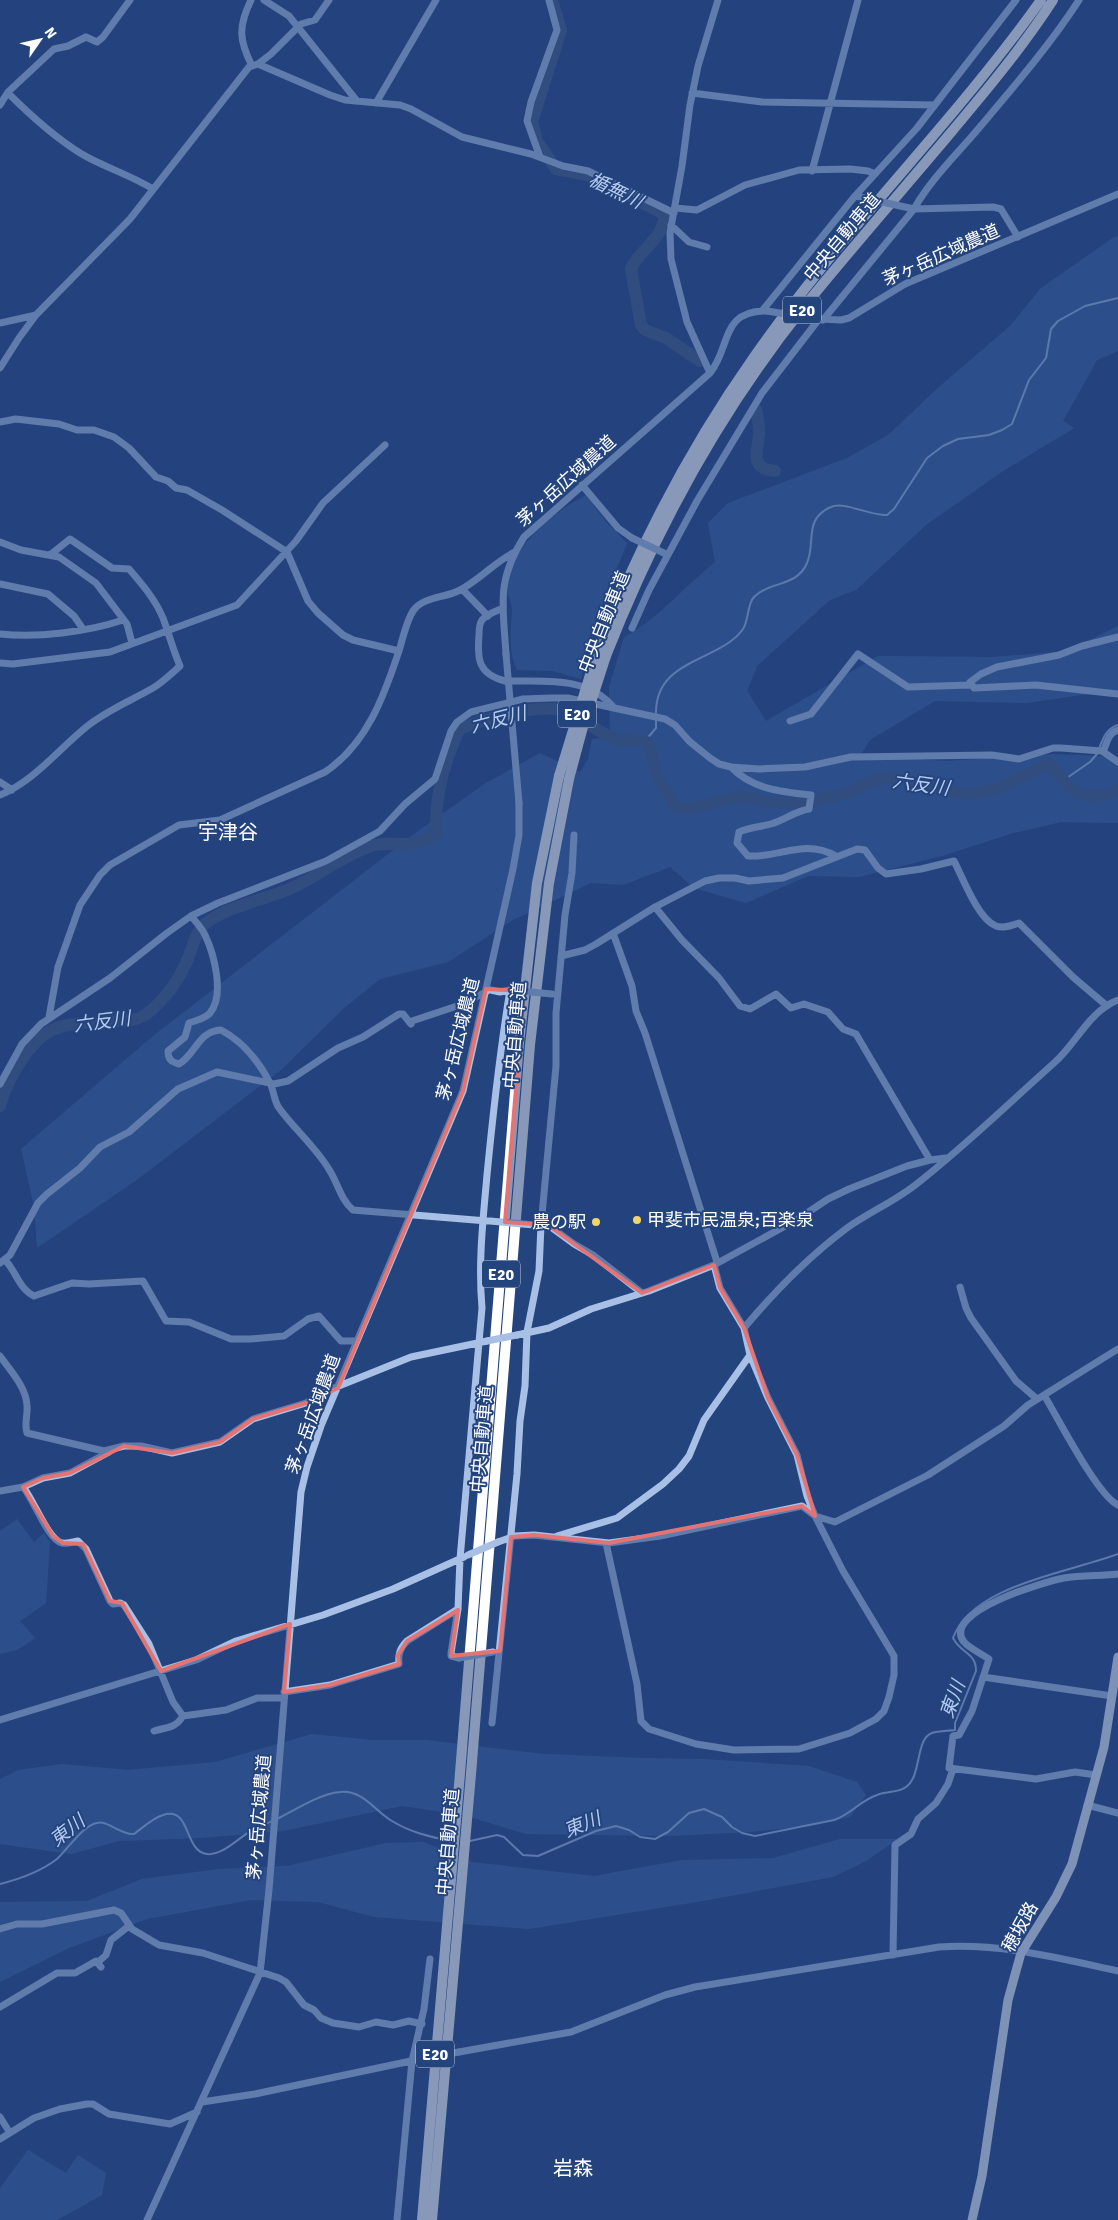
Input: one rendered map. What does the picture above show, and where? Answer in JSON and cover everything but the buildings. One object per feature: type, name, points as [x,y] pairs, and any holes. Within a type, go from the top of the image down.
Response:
[{"type":"highway","name":"中央自動車道","points":[[422,2220],[466,1774],[530,1045],[549,883],[564,778],[583,727],[602,654],[635,560],[686,462],[730,393],[795,302],[954,112],[1041,0]]},
{"type":"highway","name":"中央自動車道","points":[[602,654],[668,515],[723,420],[752,376],[803,309],[996,78],[1053,0]]},
{"type":"highway","name":"中央自動車道","points":[[432,2220],[454,1889]]},
{"type":"main road","name":"穂坂路","points":[[972,2220],[982,2176],[1008,2000],[1023,1950],[1056,1897],[1072,1864],[1104,1747],[1118,1657]]},
{"type":"street","points":[[0,105],[8,93],[54,49],[68,46],[86,37],[97,42],[104,37],[130,0]]},
{"type":"street","points":[[251,0],[243,19],[241,38],[255,65],[330,96],[357,102],[400,105],[462,137],[588,171],[674,210],[697,210],[745,185],[799,170],[850,169],[868,171],[875,174]]},
{"type":"street","points":[[264,0],[289,16],[357,102]]},
{"type":"street","points":[[0,368],[18,338],[36,315],[130,219],[232,87],[301,24],[315,20],[329,0]]},
{"type":"street","points":[[376,103],[436,0]]},
{"type":"street","points":[[543,158],[527,121],[531,102],[557,30],[549,0]]},
{"type":"street","points":[[710,373],[687,322],[671,259],[670,234],[692,93],[718,0]]},
{"type":"street","points":[[812,171],[858,0]]},
{"type":"street","points":[[764,311],[855,196],[934,106],[1016,0]]},
{"type":"street","points":[[632,628],[667,555],[762,393],[820,319],[914,209],[940,172],[1036,60],[1079,0]]},
{"type":"street","points":[[8,93],[41,125],[79,152],[100,164],[134,177],[153,189]]},
{"type":"street","points":[[692,93],[762,102],[830,102],[934,106]]},
{"type":"street","name":"茅ヶ岳広域農道","points":[[147,2220],[260,1973],[269,1890],[301,1492],[313,1448],[356,1342],[464,1091],[519,835],[519,803],[503,608],[505,578],[515,552],[524,536],[710,373],[720,360],[725,338],[730,328],[743,316],[764,311],[820,319],[850,318],[905,284],[1118,194]]},
{"type":"street","points":[[855,196],[914,209],[993,207],[1001,209],[1018,237]]},
{"type":"street","points":[[671,225],[689,242],[707,247]]},
{"type":"street","points":[[0,323],[36,315]]},
{"type":"street","points":[[0,422],[16,419],[50,422],[77,430],[94,430],[114,437],[129,448],[156,477],[168,481],[176,488],[187,490],[222,510],[287,552],[308,601],[334,628],[353,640],[399,651]]},
{"type":"street","points":[[0,663],[13,664],[110,652],[237,605],[287,552],[323,503],[386,445]]},
{"type":"street","points":[[582,485],[618,528],[632,538],[667,555]]},
{"type":"street","points":[[0,795],[12,790],[100,717],[153,688],[180,666],[163,618],[150,594],[130,569],[112,568],[70,538],[50,556]]},
{"type":"street","points":[[0,542],[21,550],[59,557],[96,583],[127,624],[132,643]]},
{"type":"street","points":[[49,1017],[61,958],[80,905],[100,874],[110,865],[179,825],[220,820],[325,772],[334,766],[351,748],[375,714],[384,694],[412,612],[418,606],[462,589],[502,558],[515,552]]},
{"type":"street","points":[[0,584],[48,594],[74,616],[83,629]]},
{"type":"street","points":[[462,589],[488,616]]},
{"type":"street","points":[[503,608],[480,622],[477,656],[480,665],[492,676],[505,681],[570,682],[602,695],[614,708]]},
{"type":"street","points":[[0,634],[21,636],[83,629],[123,620]]},
{"type":"street","points":[[970,685],[971,679],[997,667],[1059,655],[1082,646],[1118,637]]},
{"type":"street","points":[[790,720],[811,714],[858,654],[908,688],[970,685],[974,688],[986,688],[1036,684],[1118,694]]},
{"type":"street","points":[[0,1084],[22,1044],[49,1017],[110,978],[191,916],[218,903],[326,861],[380,831],[405,804],[435,779],[451,731],[457,722],[472,712],[523,699],[568,698],[660,718],[675,725],[688,741],[710,758],[719,764],[731,767],[759,769],[806,767],[851,757],[992,755],[1019,759],[1053,748],[1101,751],[1118,762]]},
{"type":"street","points":[[1101,751],[1109,737],[1118,730]]},
{"type":"street","points":[[731,767],[750,782],[779,792],[811,795],[810,809],[800,810],[778,822],[748,828],[739,832],[737,843],[748,856],[807,847],[825,850],[836,856]]},
{"type":"street","points":[[0,782],[12,790]]},
{"type":"street","points":[[492,1723],[497,1651],[511,1538],[520,1421],[525,1386],[527,1332],[539,1271],[538,1225],[554,1088],[555,995],[572,873],[574,835]]},
{"type":"street","points":[[561,956],[585,950],[655,907],[705,881],[727,878],[749,881],[783,878],[857,849],[865,850],[878,868],[886,874],[954,861],[968,890],[988,920],[996,926],[1004,928],[1019,923],[1073,977],[1106,1006]]},
{"type":"street","points":[[655,907],[682,940],[719,978],[740,1006],[750,1009],[776,994],[791,1008],[804,1004],[828,1012],[843,1029],[854,1032],[930,1160]]},
{"type":"street","points":[[191,916],[205,935],[217,979],[217,997],[209,1014],[200,1020],[189,1023],[185,1037],[168,1051],[168,1058],[173,1063],[179,1064],[186,1060],[203,1036],[209,1032],[221,1030],[240,1042],[270,1083],[278,1106],[319,1155],[330,1171],[346,1203],[353,1210],[411,1216],[548,1225],[642,1293]]},
{"type":"street","points":[[606,1543],[637,1684],[641,1721],[650,1729],[696,1744],[734,1750],[799,1748],[850,1733],[876,1719],[884,1711],[894,1675],[894,1656],[843,1571],[815,1516],[807,1496],[798,1455],[768,1398],[750,1355],[744,1328],[720,1288],[715,1264],[648,1043],[636,1011],[632,986],[614,933]]},
{"type":"street","points":[[497,1651],[458,1658],[451,1656],[458,1610],[460,1558],[477,1343],[482,1308],[479,1277],[486,1221],[499,1061],[510,990]]},
{"type":"street","points":[[356,1342],[340,1341],[319,1316],[308,1319],[284,1336],[250,1339],[231,1339],[189,1322],[166,1321],[143,1280],[89,1284],[72,1283],[34,1296],[22,1287],[13,1268],[2,1261],[10,1255],[38,1203],[47,1194],[80,1168],[100,1147],[129,1132],[174,1092],[217,1072],[281,1084],[338,1048],[363,1036],[399,1014],[402,1014],[410,1023],[460,1006],[486,991],[500,992],[510,990],[555,995]]},
{"type":"street","points":[[744,1328],[774,1292],[803,1264],[846,1229],[914,1186],[1065,1054],[1089,1022],[1106,1006],[1118,1000]]},
{"type":"street","points":[[0,1491],[23,1487],[43,1478],[70,1473],[110,1451],[124,1446],[141,1446],[172,1453],[220,1442],[253,1419],[306,1403],[324,1392],[411,1358],[549,1328],[592,1309],[642,1293],[715,1264],[792,1223],[828,1199],[849,1189],[907,1166],[946,1158]]},
{"type":"street","points":[[960,1287],[971,1318],[1016,1381],[1037,1399]]},
{"type":"street","points":[[0,1720],[196,1660],[236,1641],[323,1615],[384,1592],[460,1558],[511,1538],[534,1535],[606,1543],[660,1536],[802,1506],[815,1516],[835,1522],[928,1475],[1004,1426],[1037,1399],[1118,1349]]},
{"type":"street","points":[[554,1537],[617,1518],[663,1484],[679,1469],[689,1456],[704,1420],[750,1355]]},
{"type":"street","points":[[0,1356],[24,1395],[27,1405],[25,1428],[27,1433],[110,1451]]},
{"type":"street","points":[[1044,1395],[1098,1484],[1110,1501],[1118,1504]]},
{"type":"street","points":[[23,1487],[46,1526],[58,1541],[63,1543],[78,1541],[83,1544],[110,1601],[113,1604],[120,1603],[124,1605],[133,1618],[161,1671],[173,1702],[183,1716]]},
{"type":"street","points":[[1096,1775],[1075,1772],[1036,1779],[949,1768],[952,1736],[959,1735],[972,1711],[989,1659],[964,1642],[961,1635],[962,1625],[976,1613],[998,1600],[1064,1578],[1118,1574]]},
{"type":"street","points":[[154,1731],[162,1728],[168,1729],[175,1725],[183,1716],[226,1710],[257,1698],[284,1695],[330,1685],[398,1664],[398,1655],[407,1641],[458,1610]]},
{"type":"street","points":[[983,1678],[1112,1696]]},
{"type":"street","points":[[893,1954],[895,1845],[911,1834],[918,1819],[936,1803],[948,1784],[953,1769]]},
{"type":"street","points":[[1087,1805],[1118,1813]]},
{"type":"street","points":[[0,1928],[17,1924],[42,1924],[106,1910],[114,1910],[121,1913],[129,1926],[159,1944],[203,1953],[286,1982],[304,2005],[314,2010],[321,2018],[333,2023],[359,2027],[376,2022],[393,2025],[409,2021],[422,2024]]},
{"type":"street","points":[[0,2007],[57,1974],[75,1973],[96,1961],[99,1965],[106,1955],[111,1940],[129,1926]]},
{"type":"street","points":[[202,2102],[255,2094],[425,2058],[571,2032],[665,1994],[695,1987],[939,1947],[971,1945],[1023,1950],[1118,1971]]},
{"type":"street","points":[[398,2220],[412,2061],[422,2024],[430,1959]]},
{"type":"street","points":[[0,2139],[34,2118],[60,2109],[87,2104],[93,2104],[109,2114],[170,2124],[197,2112]]},
{"type":"street","points":[[0,2117],[10,2132]]},
{"type":"highlighted area","points":[[486,989],[524,991],[505,1222],[548,1225],[642,1293],[714,1265],[720,1288],[744,1328],[768,1398],[797,1455],[815,1516],[802,1506],[609,1543],[534,1535],[511,1537],[500,1651],[451,1656],[458,1610],[407,1641],[398,1655],[399,1664],[330,1685],[284,1692],[290,1624],[161,1671],[122,1603],[110,1601],[83,1544],[63,1543],[53,1536],[23,1487],[43,1478],[70,1473],[124,1446],[172,1453],[220,1442],[253,1419],[306,1403],[338,1388],[463,1091]]},
{"type":"shaded area","points":[[1118,236],[1118,351],[1097,360],[1063,421],[1074,428],[1003,471],[926,525],[856,590],[830,600],[757,666],[747,691],[766,721],[878,656],[993,657],[1067,651],[1118,626],[1118,693],[1081,695],[1027,703],[935,701],[870,740],[860,756],[946,761],[1055,754],[1118,757],[1118,823],[1061,822],[1010,834],[942,856],[859,877],[808,876],[746,903],[694,888],[670,867],[623,885],[591,883],[511,921],[448,962],[380,979],[344,1008],[281,1070],[138,1179],[37,1248],[34,1206],[21,1149],[153,1036],[418,831],[486,783],[540,753],[580,772],[588,759],[592,739],[610,737],[609,688],[624,637],[659,612],[715,562],[708,523],[728,503],[847,458],[888,435],[939,387],[1010,326],[1040,289]]},
{"type":"shaded area","points":[[586,495],[606,522],[627,543],[589,638],[581,679],[553,671],[517,670],[511,648],[512,610],[507,588],[509,573],[524,545],[535,533],[560,511]]},
{"type":"shaded area","points":[[17,1519],[34,1542],[44,1533],[50,1542],[46,1603],[20,1621],[35,1638],[17,1650],[0,1654],[0,1531]]},
{"type":"shaded area","points":[[312,1734],[371,1740],[426,1740],[544,1754],[703,1759],[809,1766],[857,1782],[866,1795],[850,1817],[816,1825],[750,1832],[670,1836],[526,1834],[463,1815],[402,1806],[283,1831],[202,1838],[119,1841],[71,1854],[0,1844],[0,1779],[18,1770],[62,1764],[128,1770],[215,1762]]},
{"type":"shaded area","points":[[840,1839],[898,1839],[866,1861],[833,1877],[703,1901],[529,1929],[374,1917],[318,1902],[251,1900],[147,1919],[69,1948],[0,1982],[0,1902],[87,1901],[142,1879],[219,1869],[287,1866],[386,1843],[424,1842],[472,1862],[594,1876],[682,1860],[773,1858]]},
{"type":"shaded area","points":[[28,2150],[66,2173],[78,2155],[106,2173],[102,2195],[57,2220],[0,2220],[0,2188]]},
{"type":"waterway","name":"楯無川","points":[[552,0],[561,30],[532,122],[537,141],[556,169],[588,175],[662,213],[665,218],[662,227],[631,269],[641,325],[645,330],[666,338],[700,361]]},
{"type":"waterway","points":[[656,715],[658,696],[666,682],[677,671],[733,640],[745,625],[750,604],[754,597],[768,588],[790,580],[803,571],[809,555],[813,525],[822,512],[831,507],[843,506],[887,515],[894,509],[927,458],[943,446],[958,439],[989,435],[1012,424],[1029,380],[1046,358],[1051,329],[1058,321],[1085,306],[1118,298]]},
{"type":"waterway","name":"楯無川","points":[[756,409],[759,425],[756,458],[761,467],[775,471]]},
{"type":"waterway","name":"六反川","points":[[0,1106],[13,1074],[27,1053],[43,1035],[64,1026],[140,1018],[151,1010],[163,999],[178,979],[200,929],[210,920],[238,907],[287,890],[360,850],[379,844],[412,844],[428,839],[437,833],[437,806],[441,780],[459,729],[498,716],[529,710],[557,709],[574,715],[615,739],[645,741],[651,750],[659,779],[676,806],[688,809],[742,796],[768,802],[801,803],[851,792],[865,784],[894,778],[960,793],[978,793],[996,789],[1050,764],[1070,787],[1083,795],[1091,796],[1114,793],[1118,789]]},
{"type":"waterway","points":[[645,741],[656,728],[656,720]]},
{"type":"waterway","points":[[1099,749],[1108,731],[1118,725]]},
{"type":"waterway","points":[[1064,780],[1090,762],[1097,754]]},
{"type":"waterway","name":"東川","points":[[470,1841],[497,1835],[504,1837],[523,1855],[538,1856],[596,1831],[616,1826],[629,1830],[640,1837],[655,1839],[668,1832],[689,1813],[704,1809],[722,1817],[732,1827],[742,1833],[755,1836],[840,1818],[871,1797],[906,1787],[914,1775],[923,1742],[927,1737],[934,1732],[955,1730],[955,1723],[976,1671],[974,1660],[953,1638],[963,1620],[980,1605],[1000,1593],[1024,1583],[1118,1554]]},
{"type":"waterway","name":"東川","points":[[277,1819],[324,1796],[332,1793],[348,1792],[362,1797],[386,1817],[405,1828],[435,1838],[450,1840]]},
{"type":"waterway","name":"東川","points":[[0,1884],[44,1868],[57,1859],[86,1828],[97,1823],[134,1834],[155,1818],[172,1814],[183,1822],[194,1846],[207,1854],[213,1854],[251,1831],[272,1821]]},
{"type":"place","name":"甲斐市民温泉;百楽泉","points":[[637,1220]]},
{"type":"place","name":"農の駅","points":[[596,1222]]},
{"type":"district","name":"宇津谷","points":[[228,832]]},
{"type":"district","name":"岩森","points":[[573,2168]]}]
